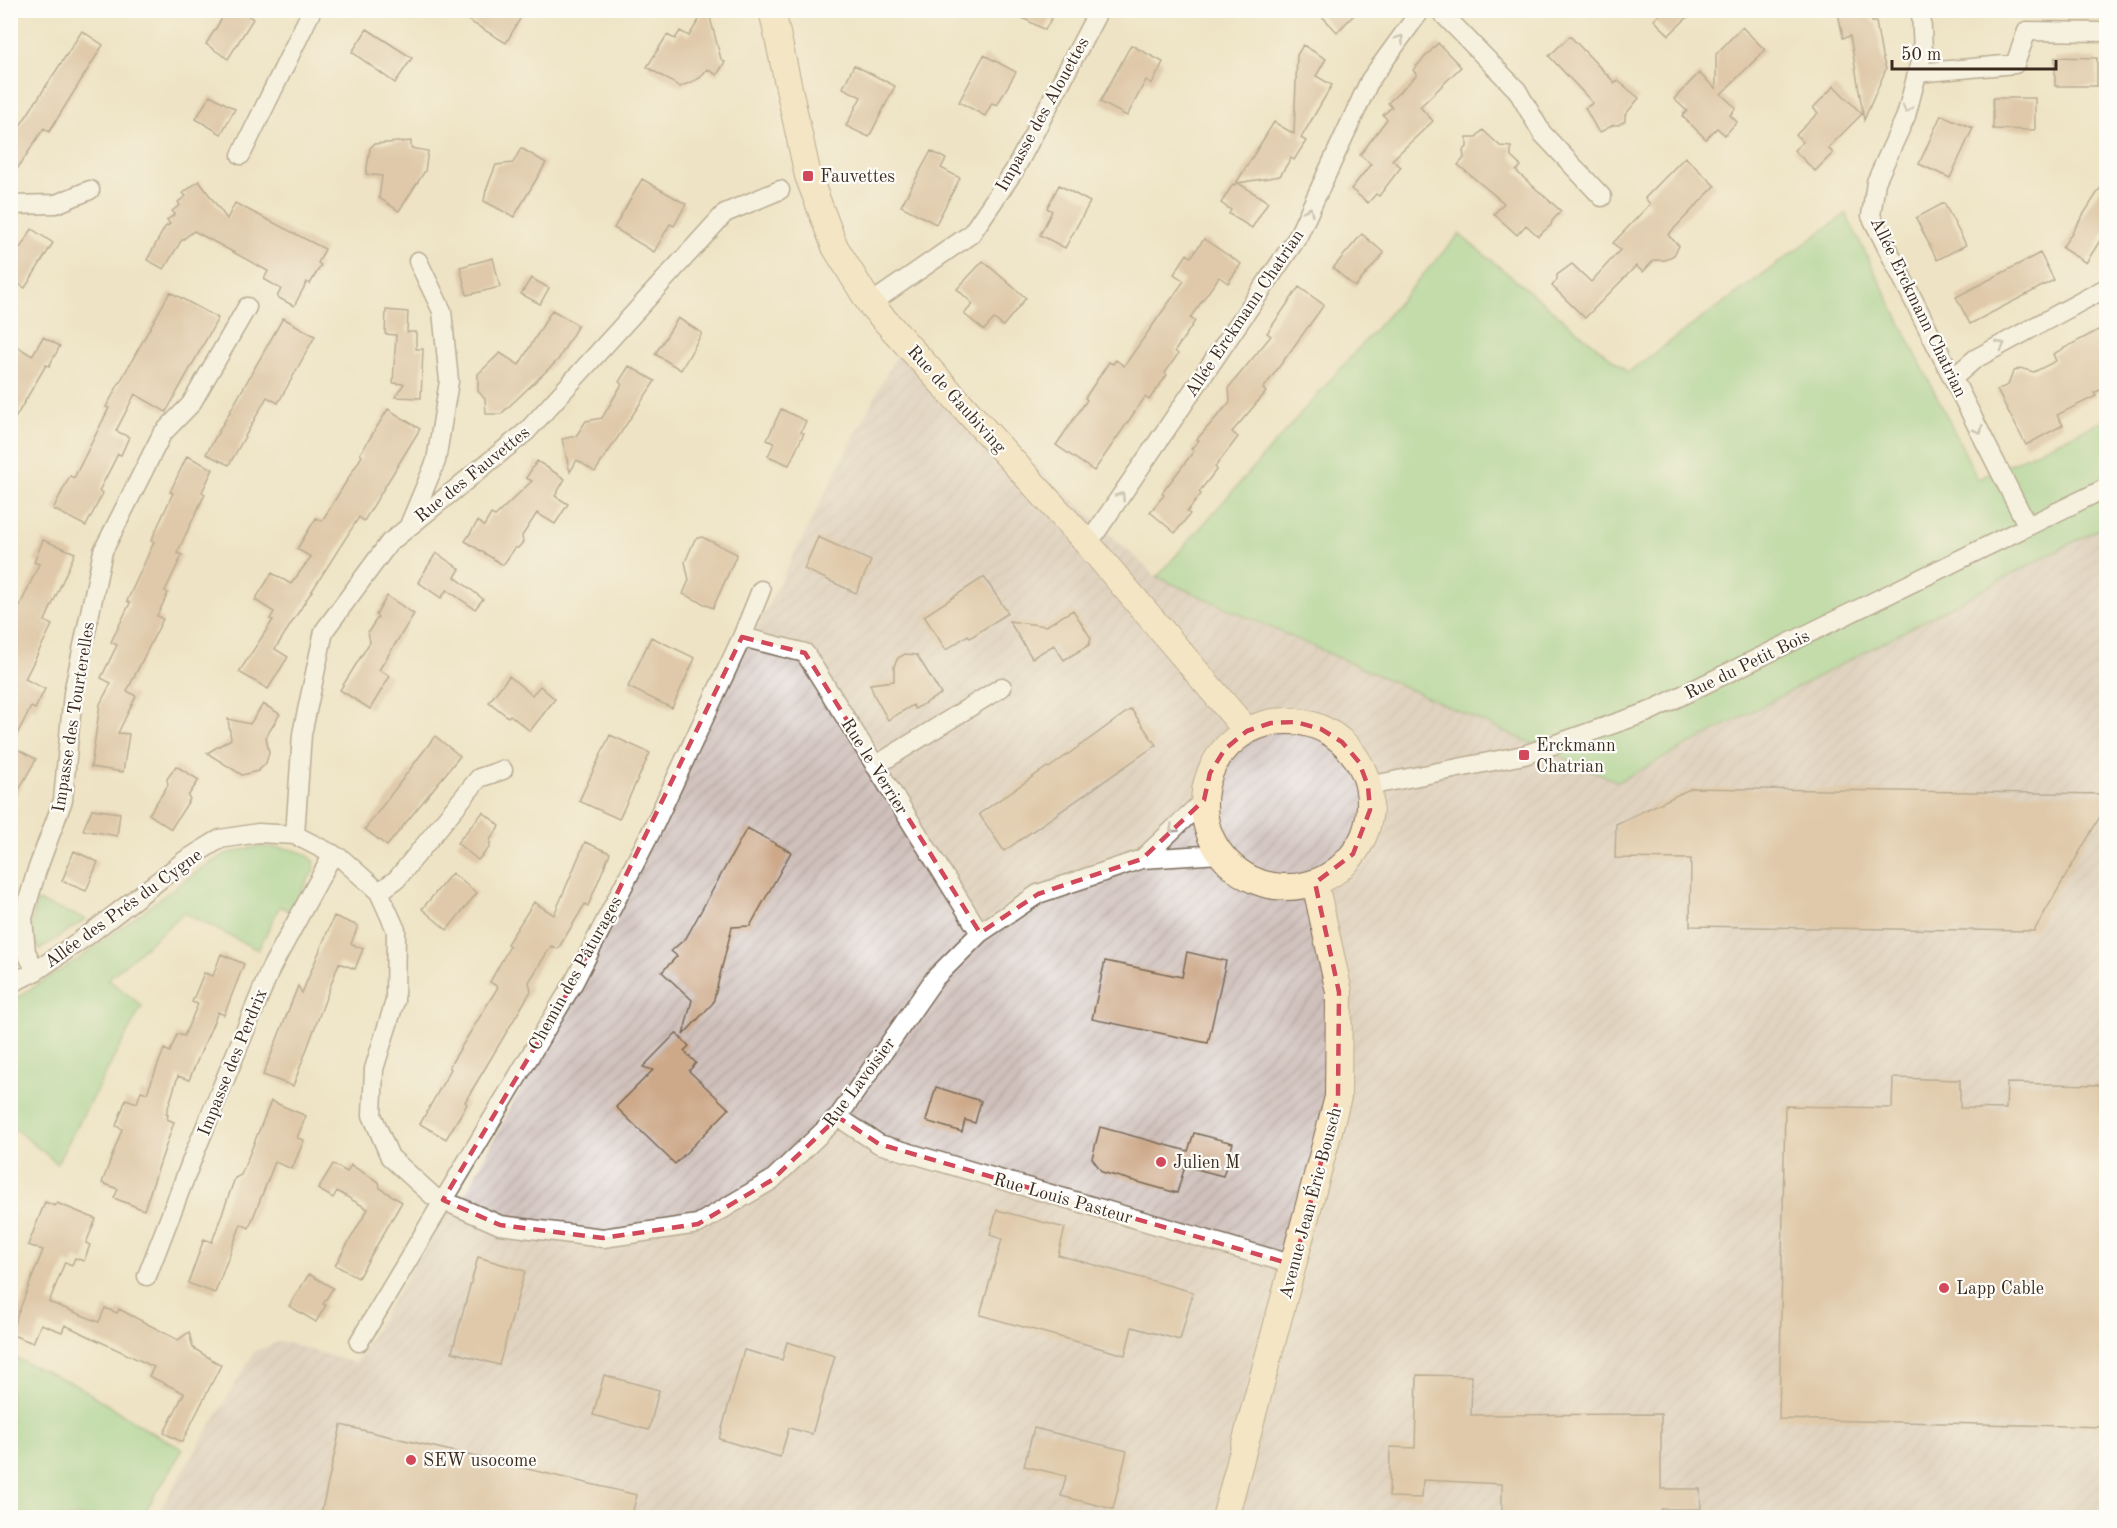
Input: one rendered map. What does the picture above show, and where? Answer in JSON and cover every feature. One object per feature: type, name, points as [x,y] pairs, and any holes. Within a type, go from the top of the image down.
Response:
[{"type":"main road","name":"Rue de Gaubiving","points":[[772,10],[808,176],[835,247],[870,304],[1088,544],[1247,731]]},
{"type":"main road","points":[[1296,722],[1321,729],[1342,742],[1359,762],[1368,786],[1370,810],[1365,834],[1353,854],[1336,872],[1315,883],[1289,887],[1262,884],[1239,872],[1220,854],[1207,828],[1204,800],[1210,773],[1225,749],[1247,731],[1271,723],[1296,722]]},
{"type":"main road","name":"Avenue Jean Éric Bousch","points":[[1226,1518],[1338,1097],[1339,992],[1315,883]]},
{"type":"street","points":[[241,155],[312,10]]},
{"type":"street","name":"Impasse des Alouettes","points":[[870,304],[971,234],[1014,171],[1099,10]]},
{"type":"street","name":"Allée Erckmann Chatrian","points":[[1088,544],[1297,238],[1370,80],[1421,10]]},
{"type":"street","points":[[1439,10],[1517,90],[1542,133],[1602,197]]},
{"type":"street","name":"Allée Erckmann Chatrian","points":[[1921,10],[1923,51],[1906,116],[1876,183],[1871,216],[2027,525]]},
{"type":"street","points":[[1917,73],[2015,64],[2026,31],[2106,32]]},
{"type":"street","points":[[10,205],[56,204],[90,190]]},
{"type":"street","name":"Rue des Fauvettes","points":[[295,835],[302,734],[324,631],[389,543],[527,431],[724,213],[780,190]]},
{"type":"street","points":[[410,525],[436,461],[449,381],[442,311],[418,261]]},
{"type":"street","points":[[1953,378],[1974,359],[2106,288]]},
{"type":"street","name":"Impasse des Tourterelles","points":[[36,971],[26,952],[23,918],[36,873],[63,800],[73,693],[103,551],[162,434],[191,404],[247,307]]},
{"type":"street","name":"Rue du Petit Bois","points":[[1368,786],[1524,755],[1648,712],[2106,488]]},
{"type":"street","name":"Chemin des Pâturages","points":[[359,1342],[574,982],[651,832],[742,637],[761,590]]},
{"type":"street","name":"Rue le Verrier","points":[[742,637],[805,653],[980,933]]},
{"type":"street","points":[[875,766],[1002,687]]},
{"type":"street","points":[[379,892],[397,879],[479,778],[502,770]]},
{"type":"street","name":"Rue Lavoisier","points":[[1142,859],[1204,800]]},
{"type":"street","name":"Allée des Prés du Cygne","points":[[10,984],[36,971],[91,933],[184,861],[220,839],[258,833],[295,835],[342,859],[379,892],[396,930],[395,1001],[374,1069],[372,1115],[390,1157],[433,1196],[442,1200]]},
{"type":"street","name":"Impasse des Perdrix","points":[[147,1276],[271,968],[333,854]]},
{"type":"street","name":"Rue Lavoisier","points":[[442,1200],[500,1225],[603,1238],[698,1224],[772,1180],[838,1118],[935,978],[980,933],[1038,894],[1142,859],[1220,854]]},
{"type":"street","name":"Rue Louis Pasteur","points":[[838,1118],[879,1144],[1294,1265]]},
{"type":"highlighted area","points":[[742,637],[805,653],[980,933],[1038,894],[1142,859],[1204,800],[1210,773],[1225,749],[1247,731],[1271,723],[1296,722],[1321,729],[1342,742],[1359,762],[1368,786],[1370,810],[1353,854],[1315,883],[1339,992],[1338,1097],[1294,1265],[879,1144],[838,1117],[772,1180],[698,1224],[603,1238],[500,1225],[443,1200],[574,982]]},
{"type":"shaded area","points":[[902,344],[1157,577],[1618,782],[2106,525],[2106,1517],[155,1518],[255,1351],[281,1341],[355,1363],[443,1216],[469,1188]]},
{"type":"green space","points":[[1846,214],[1978,479],[2106,419],[2106,525],[1618,782],[1157,577],[1459,234],[1628,372]]},
{"type":"green space","points":[[254,847],[295,850],[315,862],[314,870],[290,911],[280,906],[258,950],[184,913],[108,979],[142,1006],[57,1163],[11,1126],[10,1002],[80,958],[203,867],[226,854]]},
{"type":"green space","points":[[37,901],[86,919],[40,949],[35,945],[31,933]]},
{"type":"green space","points":[[10,1356],[75,1384],[147,1430],[183,1449],[142,1517],[11,1517]]},
{"type":"building","points":[[227,10],[240,10],[253,19],[228,59],[206,44]]},
{"type":"building","points":[[451,10],[525,10],[506,43]]},
{"type":"building","points":[[705,10],[708,10],[721,59],[725,62],[717,75],[707,69],[700,78],[680,87],[647,67],[667,35],[675,39],[680,31],[689,36]]},
{"type":"building","points":[[1008,10],[1056,10],[1045,30]]},
{"type":"building","points":[[1316,10],[1359,10],[1337,32]]},
{"type":"building","points":[[1664,10],[1695,10],[1669,35],[1654,20]]},
{"type":"building","points":[[1870,10],[1872,22],[1876,22],[1886,69],[1864,120],[1850,36],[1843,38],[1838,12]]},
{"type":"building","points":[[1742,27],[1765,50],[1721,94],[1736,108],[1730,115],[1737,122],[1725,135],[1717,128],[1706,139],[1682,116],[1687,111],[1674,99],[1699,73],[1716,89],[1716,54]]},
{"type":"building","points":[[367,29],[412,58],[395,83],[352,52]]},
{"type":"building","points":[[82,31],[103,45],[49,132],[44,128],[10,180],[10,128],[16,132]]},
{"type":"building","points":[[1570,36],[1615,83],[1617,80],[1639,98],[1625,115],[1625,121],[1599,133],[1585,108],[1593,103],[1549,56]]},
{"type":"building","points":[[1438,43],[1461,67],[1420,107],[1433,121],[1392,160],[1401,167],[1379,196],[1376,194],[1368,203],[1351,189],[1371,164],[1360,155],[1387,119],[1383,115],[1392,107],[1388,103],[1417,75],[1413,70]]},
{"type":"building","points":[[1131,45],[1163,62],[1152,84],[1146,80],[1127,116],[1100,102]]},
{"type":"building","points":[[1303,45],[1326,59],[1316,76],[1332,85],[1301,138],[1306,141],[1294,160],[1291,158],[1280,176],[1238,183],[1268,202],[1252,228],[1229,214],[1231,210],[1221,203],[1233,184],[1235,185],[1274,122],[1294,134],[1297,55]]},
{"type":"building","points":[[984,55],[1016,72],[997,105],[992,103],[985,116],[959,102]]},
{"type":"building","points":[[2055,57],[2097,58],[2097,86],[2055,86]]},
{"type":"building","points":[[854,65],[895,86],[869,137],[846,126],[861,97],[843,88]]},
{"type":"building","points":[[1834,86],[1862,114],[1828,148],[1833,153],[1815,171],[1794,150],[1803,142],[1796,135],[1818,113],[1813,108]]},
{"type":"building","points":[[210,95],[235,109],[221,134],[196,119]]},
{"type":"building","points":[[1993,98],[2035,98],[2035,130],[1993,129]]},
{"type":"building","points":[[1941,115],[1973,128],[1950,178],[1919,164]]},
{"type":"building","points":[[1483,130],[1500,146],[1511,147],[1511,157],[1521,166],[1516,171],[1561,211],[1551,225],[1538,236],[1526,225],[1517,235],[1494,214],[1504,203],[1458,165],[1464,158],[1463,151],[1467,147],[1467,137],[1476,137]]},
{"type":"building","points":[[411,141],[411,148],[428,151],[425,171],[399,211],[379,198],[382,176],[366,174],[370,148],[374,144]]},
{"type":"building","points":[[521,148],[546,163],[514,217],[484,201],[496,165],[513,163]]},
{"type":"building","points":[[931,151],[946,159],[941,168],[960,178],[936,224],[901,206]]},
{"type":"building","points":[[1685,157],[1715,186],[1668,235],[1679,246],[1674,255],[1665,260],[1654,260],[1643,272],[1636,266],[1585,318],[1552,286],[1557,280],[1557,275],[1572,264],[1591,282],[1620,250],[1613,243],[1650,204],[1645,198]]},
{"type":"building","points":[[642,179],[686,204],[674,226],[670,224],[654,252],[614,228]]},
{"type":"building","points":[[2106,179],[2106,231],[2086,263],[2062,248]]},
{"type":"building","points":[[199,181],[227,219],[235,203],[325,249],[318,263],[321,265],[310,284],[307,282],[294,306],[277,297],[281,289],[264,279],[268,271],[194,231],[181,241],[164,269],[147,260],[165,227],[170,224],[167,220],[175,214],[172,211],[186,196],[183,193]]},
{"type":"building","points":[[1059,185],[1090,202],[1065,248],[1040,235],[1052,211],[1047,208]]},
{"type":"building","points":[[1944,203],[1966,245],[1937,260],[1916,218]]},
{"type":"building","points":[[32,229],[53,243],[25,288],[10,278],[10,264]]},
{"type":"building","points":[[1362,234],[1384,253],[1355,287],[1333,268]]},
{"type":"building","points":[[1204,239],[1241,264],[1228,283],[1219,277],[1190,318],[1195,321],[1175,351],[1178,354],[1165,373],[1167,375],[1149,400],[1145,397],[1094,471],[1056,445],[1087,400],[1085,398],[1109,362],[1113,364],[1116,360],[1124,366],[1184,281],[1174,274],[1187,254],[1191,257]]},
{"type":"building","points":[[2040,253],[2054,280],[1970,324],[1956,297]]},
{"type":"building","points":[[493,258],[500,287],[467,295],[460,267]]},
{"type":"building","points":[[983,261],[1026,298],[1003,326],[994,319],[984,330],[964,314],[973,304],[957,289]]},
{"type":"building","points":[[531,278],[549,288],[540,304],[521,294]]},
{"type":"building","points":[[1299,287],[1324,305],[1263,389],[1266,392],[1232,432],[1238,437],[1215,467],[1217,469],[1187,512],[1190,514],[1175,533],[1150,512],[1194,451],[1191,449],[1199,440],[1197,439],[1230,402],[1229,387],[1271,336],[1267,333]]},
{"type":"building","points":[[170,292],[218,318],[166,412],[135,394],[116,431],[129,437],[99,491],[103,493],[86,526],[53,509],[70,476],[74,478],[109,408],[106,407]]},
{"type":"building","points":[[386,310],[408,312],[407,332],[416,332],[416,349],[423,349],[421,398],[395,397],[404,384],[393,383],[396,335],[385,334]]},
{"type":"building","points":[[552,310],[578,325],[558,360],[501,414],[486,414],[485,399],[478,391],[478,374],[500,353],[519,365]]},
{"type":"building","points":[[283,318],[315,336],[278,403],[267,397],[229,465],[206,454]]},
{"type":"building","points":[[678,318],[702,333],[681,370],[655,354]]},
{"type":"building","points":[[2106,326],[2106,387],[2094,393],[2096,396],[2057,415],[2063,425],[2026,445],[1997,390],[2008,385],[2013,372],[2020,368],[2034,372],[2056,361],[2053,354]]},
{"type":"building","points":[[43,337],[60,346],[49,366],[46,365],[10,427],[10,361],[18,347],[32,356]]},
{"type":"building","points":[[629,366],[655,381],[595,472],[577,460],[570,472],[562,439],[576,436],[586,421],[602,418],[622,384],[619,382]]},
{"type":"building","points":[[388,409],[420,429],[364,521],[359,517],[275,649],[288,657],[268,689],[239,672],[273,620],[270,619],[274,612],[255,600],[272,573],[291,584],[311,557],[297,549],[316,518],[322,521]]},
{"type":"building","points":[[781,409],[806,421],[801,432],[804,433],[789,465],[768,456],[774,443],[767,440]]},
{"type":"building","points":[[187,456],[213,469],[202,492],[205,494],[177,553],[182,555],[165,591],[168,593],[157,616],[163,619],[127,691],[136,696],[118,733],[129,734],[123,772],[91,767],[100,704],[111,683],[101,678],[117,645],[111,642],[130,603],[127,601],[154,542],[151,541]]},
{"type":"building","points":[[537,461],[565,479],[555,496],[568,504],[555,524],[537,513],[522,536],[523,542],[515,548],[503,565],[465,541],[478,521],[484,526],[491,514],[495,516],[532,481],[526,478]]},
{"type":"building","points":[[702,537],[737,554],[713,608],[683,594],[689,580],[685,562],[695,539]]},
{"type":"building","points":[[818,537],[871,561],[856,593],[804,569]]},
{"type":"building","points":[[43,540],[75,553],[45,621],[52,625],[25,679],[45,689],[35,709],[31,707],[11,746],[36,759],[10,806],[10,606],[18,610],[39,564],[34,562]]},
{"type":"building","points":[[436,553],[460,569],[455,577],[483,599],[475,609],[447,590],[441,598],[418,582]]},
{"type":"building","points":[[984,577],[1008,613],[970,638],[968,635],[946,650],[924,616]]},
{"type":"building","points":[[387,596],[414,614],[379,670],[390,676],[370,709],[340,690],[370,642],[368,632],[378,617],[376,615]]},
{"type":"building","points":[[1073,610],[1091,638],[1089,645],[1064,660],[1054,645],[1032,658],[1009,621],[1046,626]]},
{"type":"building","points":[[651,637],[695,658],[672,708],[628,687]]},
{"type":"building","points":[[905,654],[917,655],[941,694],[915,709],[913,705],[888,720],[870,684],[894,681],[894,666],[898,658]]},
{"type":"building","points":[[509,676],[532,695],[540,686],[555,699],[530,731],[489,702]]},
{"type":"building","points":[[263,704],[280,714],[266,737],[269,753],[266,763],[258,771],[242,775],[207,753],[231,739],[228,719],[250,724]]},
{"type":"building","points":[[1131,709],[1156,745],[1004,851],[979,814],[1047,767],[1049,768]]},
{"type":"building","points":[[610,735],[650,753],[619,819],[579,801]]},
{"type":"building","points":[[435,736],[460,756],[387,846],[365,829]]},
{"type":"building","points":[[176,766],[199,780],[171,829],[149,814],[168,785],[167,779]]},
{"type":"building","points":[[1692,788],[2106,794],[2106,806],[2034,931],[1690,926],[1691,859],[1615,858],[1616,824]]},
{"type":"building","points":[[92,809],[120,813],[117,836],[83,830]]},
{"type":"building","points":[[483,812],[500,826],[490,840],[490,847],[478,860],[457,843]]},
{"type":"building","points":[[747,828],[791,852],[750,926],[732,927],[713,1003],[683,1035],[692,1000],[662,972],[677,956],[671,951],[686,938]]},
{"type":"building","points":[[585,842],[610,853],[588,906],[585,904],[558,949],[551,946],[529,982],[531,991],[465,1102],[467,1104],[446,1139],[420,1124],[451,1069],[449,1067],[498,987],[490,982],[510,946],[507,944],[534,902],[554,915]]},
{"type":"building","points":[[74,851],[98,862],[86,891],[62,881]]},
{"type":"building","points":[[452,873],[477,893],[447,930],[422,909]]},
{"type":"building","points":[[334,916],[358,926],[351,944],[363,949],[355,969],[339,963],[293,1086],[263,1075],[298,986],[302,993]]},
{"type":"building","points":[[1187,952],[1226,961],[1208,1043],[1092,1019],[1105,961],[1182,977]]},
{"type":"building","points":[[221,954],[244,964],[224,1015],[218,1012],[189,1080],[178,1076],[166,1114],[167,1119],[174,1122],[144,1210],[114,1198],[118,1189],[102,1183],[122,1129],[116,1126],[126,1099],[137,1103],[141,1091],[147,1093],[164,1049],[170,1052],[177,1034],[184,1036],[198,1004],[192,1002],[204,973],[213,976]]},
{"type":"building","points":[[676,1033],[689,1046],[684,1051],[696,1063],[689,1071],[729,1109],[675,1164],[616,1107],[653,1070],[643,1067]]},
{"type":"building","name":"Lapp Cable","points":[[1893,1078],[1960,1080],[1960,1108],[2006,1109],[2007,1083],[2100,1085],[2100,1109],[2106,1109],[2106,1427],[1779,1419],[1785,1106],[1892,1108]]},
{"type":"building","points":[[936,1087],[981,1101],[975,1123],[965,1120],[962,1132],[926,1121]]},
{"type":"building","points":[[271,1101],[306,1116],[297,1138],[304,1140],[292,1169],[275,1162],[249,1228],[241,1224],[215,1293],[188,1283],[204,1239],[212,1242],[235,1178],[241,1175]]},
{"type":"building","name":"Julien M","points":[[1100,1127],[1188,1151],[1194,1133],[1233,1143],[1223,1176],[1185,1166],[1177,1193],[1102,1172],[1092,1158]]},
{"type":"building","points":[[333,1164],[347,1172],[351,1165],[379,1182],[380,1188],[402,1202],[358,1278],[335,1265],[368,1209],[337,1191],[333,1198],[318,1189]]},
{"type":"building","points":[[45,1202],[55,1206],[57,1203],[96,1219],[86,1243],[90,1245],[84,1261],[75,1258],[72,1265],[65,1262],[49,1302],[99,1322],[105,1308],[117,1313],[119,1309],[178,1340],[189,1332],[193,1348],[221,1365],[182,1442],[164,1433],[184,1393],[149,1376],[154,1367],[65,1325],[62,1332],[41,1324],[33,1343],[10,1334],[43,1250],[28,1245]]},
{"type":"building","points":[[997,1210],[1065,1228],[1058,1255],[1193,1292],[1180,1340],[1132,1327],[1125,1355],[980,1315],[1002,1239],[990,1235]]},
{"type":"building","points":[[478,1257],[525,1271],[499,1365],[452,1352]]},
{"type":"building","points":[[309,1274],[333,1288],[316,1322],[289,1306]]},
{"type":"building","points":[[787,1342],[835,1356],[812,1434],[789,1428],[780,1457],[719,1439],[744,1350],[782,1360]]},
{"type":"building","points":[[604,1375],[659,1390],[649,1430],[593,1415]]},
{"type":"building","points":[[1417,1375],[1472,1376],[1471,1415],[1661,1414],[1661,1489],[1700,1489],[1701,1509],[1661,1509],[1661,1518],[1502,1518],[1502,1484],[1423,1480],[1422,1498],[1389,1497],[1390,1447],[1415,1448]]},
{"type":"building","name":"SEW usocome","points":[[341,1425],[637,1495],[631,1518],[320,1518]]},
{"type":"building","points":[[1034,1428],[1127,1451],[1113,1509],[1061,1496],[1066,1476],[1024,1466]]},
{"type":"place","name":"Fauvettes","points":[[808,176]]},
{"type":"place","name":"Erckmann Chatrian","points":[[1524,755]]},
{"type":"place","name":"Julien M","points":[[1161,1162]]},
{"type":"place","name":"Lapp Cable","points":[[1944,1288]]},
{"type":"place","name":"SEW usocome","points":[[411,1460]]}]
